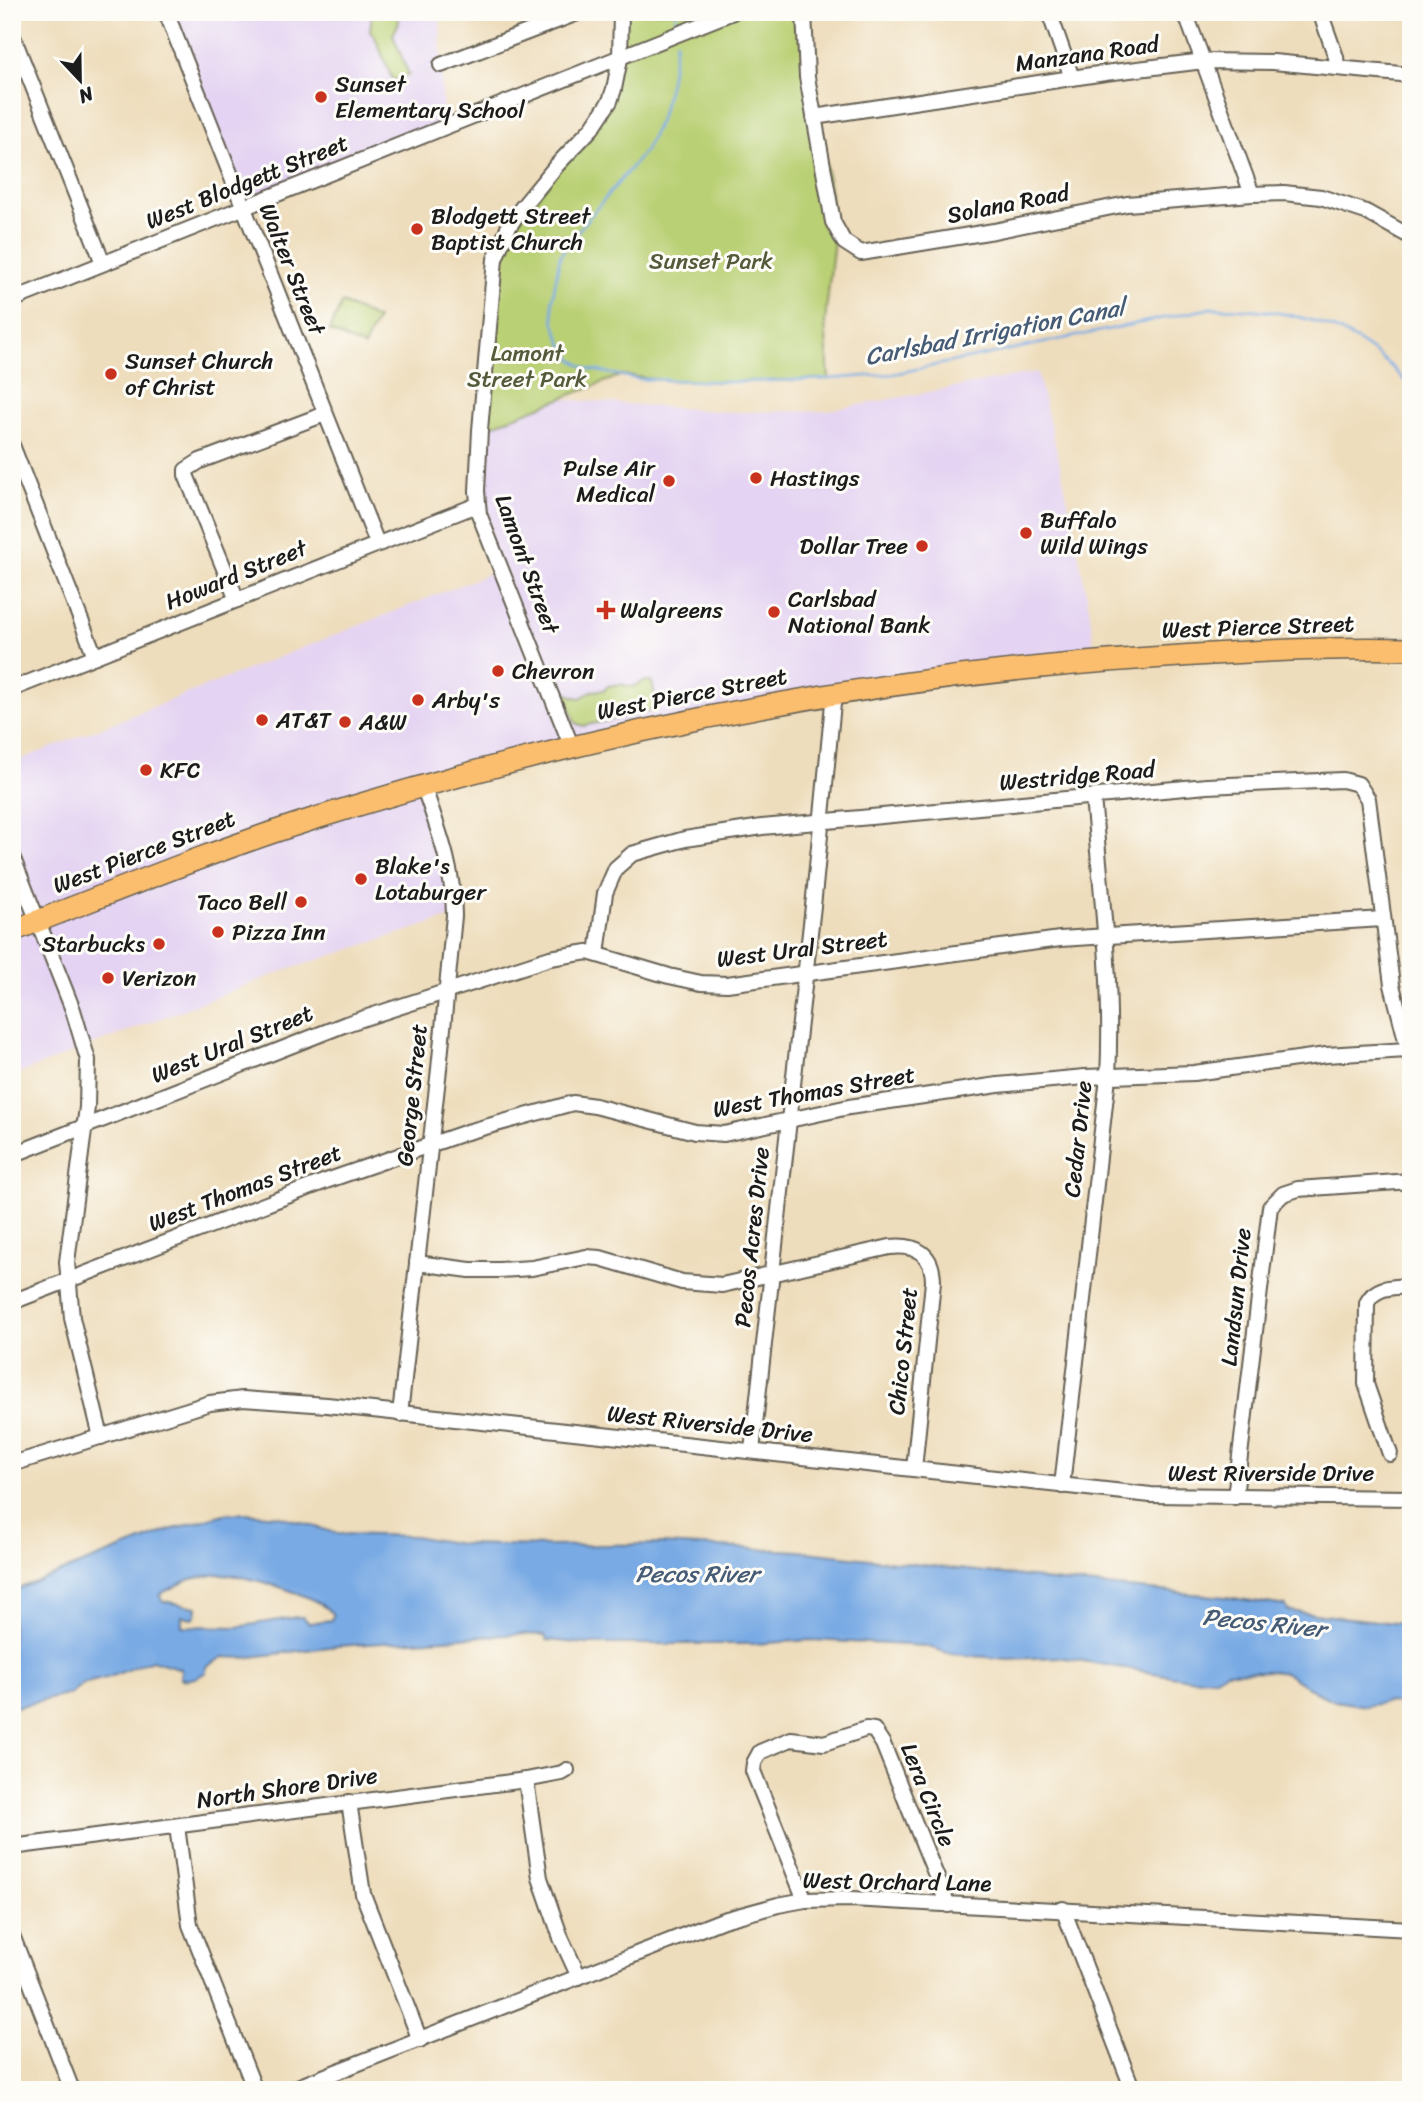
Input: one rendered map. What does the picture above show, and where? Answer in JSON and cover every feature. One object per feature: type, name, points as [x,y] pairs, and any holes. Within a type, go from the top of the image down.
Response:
[{"type":"highway","name":"West Pierce Street","points":[[12,931],[205,855],[310,820],[424,785],[571,746],[712,714],[834,693],[1096,661],[1252,652],[1411,649]]},
{"type":"street","name":"Walter Street","points":[[166,12],[377,543]]},
{"type":"street","points":[[441,65],[580,12]]},
{"type":"street","name":"Lamont Street","points":[[571,746],[477,505],[480,430],[495,259],[508,228],[520,210],[604,112],[614,89],[620,59],[621,12]]},
{"type":"street","name":"West Blodgett Street","points":[[12,300],[733,12]]},
{"type":"street","name":"Solana Road","points":[[804,12],[807,77],[835,230],[844,242],[860,253],[994,231],[1127,204],[1284,193],[1321,197],[1366,212],[1411,237]]},
{"type":"street","points":[[1049,12],[1072,78]]},
{"type":"street","points":[[1185,12],[1252,194]]},
{"type":"street","points":[[1320,12],[1337,67]]},
{"type":"street","points":[[12,34],[103,264]]},
{"type":"street","name":"Manzana Road","points":[[814,117],[1203,61],[1273,62],[1411,75]]},
{"type":"street","points":[[237,600],[186,470],[200,461],[325,414]]},
{"type":"street","points":[[12,445],[95,656]]},
{"type":"street","name":"Howard Street","points":[[12,689],[477,505]]},
{"type":"street","name":"Pecos Acres Drive","points":[[752,1451],[834,693]]},
{"type":"street","name":"Westridge Road","points":[[597,954],[605,893],[614,870],[626,857],[646,849],[733,830],[1093,797],[1280,782],[1343,780],[1358,784],[1368,799],[1392,985],[1409,1055]]},
{"type":"street","name":"George Street","points":[[400,1414],[446,991],[454,892],[449,863],[424,785]]},
{"type":"street","name":"Cedar Drive","points":[[1062,1486],[1108,1077],[1110,1005],[1093,797]]},
{"type":"street","points":[[12,856],[85,1047],[88,1078],[84,1128],[67,1262],[72,1318],[101,1437]]},
{"type":"street","name":"West Ural Street","points":[[12,1155],[346,1024],[550,958],[577,952],[597,954],[669,976],[712,984],[1047,941],[1383,919]]},
{"type":"street","name":"West Thomas Street","points":[[12,1302],[326,1181],[467,1132],[573,1103],[595,1106],[669,1126],[713,1134],[734,1133],[885,1101],[1049,1079],[1194,1073],[1326,1055],[1409,1055]]},
{"type":"street","name":"Landsun Drive","points":[[1235,1497],[1269,1207],[1283,1194],[1298,1189],[1411,1181]]},
{"type":"street","name":"Chico Street","points":[[417,1263],[470,1270],[499,1270],[532,1268],[586,1257],[600,1258],[682,1282],[722,1286],[901,1246],[915,1249],[928,1259],[933,1271],[933,1282],[914,1469]]},
{"type":"street","points":[[1390,1454],[1366,1384],[1367,1303],[1373,1293],[1380,1290],[1411,1286]]},
{"type":"street","name":"West Riverside Drive","points":[[12,1464],[225,1401],[272,1401],[1151,1495],[1411,1498]]},
{"type":"street","name":"Lera Circle","points":[[805,1900],[753,1771],[754,1763],[760,1752],[792,1739],[824,1742],[866,1728],[879,1735],[948,1905]]},
{"type":"street","name":"North Shore Drive","points":[[12,1847],[526,1780],[567,1770]]},
{"type":"street","points":[[526,1780],[540,1878],[561,1938],[579,1977]]},
{"type":"street","points":[[349,1802],[363,1894],[420,2040]]},
{"type":"street","points":[[177,1826],[190,1925],[255,2090]]},
{"type":"street","name":"West Orchard Lane","points":[[292,2089],[723,1920],[805,1900],[863,1899],[1411,1929]]},
{"type":"street","points":[[1063,1909],[1133,2090]]},
{"type":"street","points":[[12,1935],[72,2090]]},
{"type":"shaded area","name":"Sunset Elementary School","points":[[166,12],[440,12],[443,129],[244,208]]},
{"type":"shaded area","points":[[1037,372],[1063,477],[1089,607],[1096,661],[900,684],[424,785],[454,916],[283,971],[12,1076],[12,763],[501,569],[479,514],[480,430],[560,399],[731,412],[826,411]]},
{"type":"green space","points":[[372,12],[398,12],[399,22],[393,35],[409,75],[393,81],[370,31]]},
{"type":"green space","name":"Sunset Park","points":[[621,12],[804,12],[835,230],[825,322],[829,379],[733,382],[660,380],[622,375],[480,430],[500,245],[604,112]]},
{"type":"green space","points":[[342,303],[377,319],[364,347],[329,331]]},
{"type":"green space","points":[[645,681],[652,682],[656,702],[651,711],[583,726],[575,723],[564,691],[581,698],[608,686],[620,684],[632,687]]},
{"type":"water","name":"Pecos River","points":[[224,1514],[280,1516],[339,1534],[414,1536],[460,1544],[661,1544],[798,1551],[1041,1580],[1226,1597],[1286,1606],[1288,1611],[1411,1625],[1411,1704],[1386,1702],[1366,1706],[1335,1701],[1315,1692],[1286,1673],[1270,1671],[1226,1672],[1216,1678],[1189,1679],[1059,1657],[1008,1659],[951,1654],[926,1646],[810,1640],[753,1644],[587,1644],[547,1640],[545,1635],[521,1634],[337,1646],[243,1658],[223,1657],[206,1667],[203,1674],[186,1679],[180,1678],[181,1669],[152,1660],[110,1677],[82,1684],[70,1694],[12,1708],[12,1591],[170,1530]],"holes":[[[218,1574],[280,1587],[313,1600],[333,1615],[331,1620],[309,1623],[303,1617],[297,1617],[237,1627],[182,1626],[182,1616],[193,1618],[197,1607],[163,1601],[160,1597],[162,1593],[190,1579]]]},
{"type":"waterway","name":"Carlsbad Irrigation Canal","points":[[676,12],[676,28]]},
{"type":"waterway","name":"Carlsbad Irrigation Canal","points":[[676,41],[670,82],[660,119],[645,151],[571,239],[560,256],[552,302],[554,324],[573,360],[588,369],[638,379],[733,382],[893,374],[1212,308],[1269,311],[1296,316],[1346,334],[1369,348],[1411,388]]},
{"type":"place","name":"Sunset Elementary School","points":[[321,97]]},
{"type":"place","name":"Blodgett Street Baptist Church","points":[[417,229]]},
{"type":"place","name":"Sunset Church of Christ","points":[[111,374]]},
{"type":"place","name":"Hastings","points":[[756,478]]},
{"type":"place","name":"Pulse Air Medical","points":[[669,481]]},
{"type":"place","name":"Buffalo Wild Wings","points":[[1026,533]]},
{"type":"place","name":"Dollar Tree","points":[[922,546]]},
{"type":"place","name":"Walgreens","points":[[606,610]]},
{"type":"place","name":"Carlsbad National Bank","points":[[774,612]]},
{"type":"place","name":"Chevron","points":[[498,671]]},
{"type":"place","name":"Arby's","points":[[418,700]]},
{"type":"place","name":"AT&T","points":[[262,720]]},
{"type":"place","name":"A&W","points":[[345,722]]},
{"type":"place","name":"KFC","points":[[146,770]]},
{"type":"place","name":"Blake's Lotaburger","points":[[361,879]]},
{"type":"place","name":"Taco Bell","points":[[301,902]]},
{"type":"place","name":"Pizza Inn","points":[[218,932]]},
{"type":"place","name":"Starbucks","points":[[159,944]]},
{"type":"place","name":"Verizon","points":[[108,978]]},
{"type":"park label","name":"Lamont Street Park","points":[[527,366]]}]
